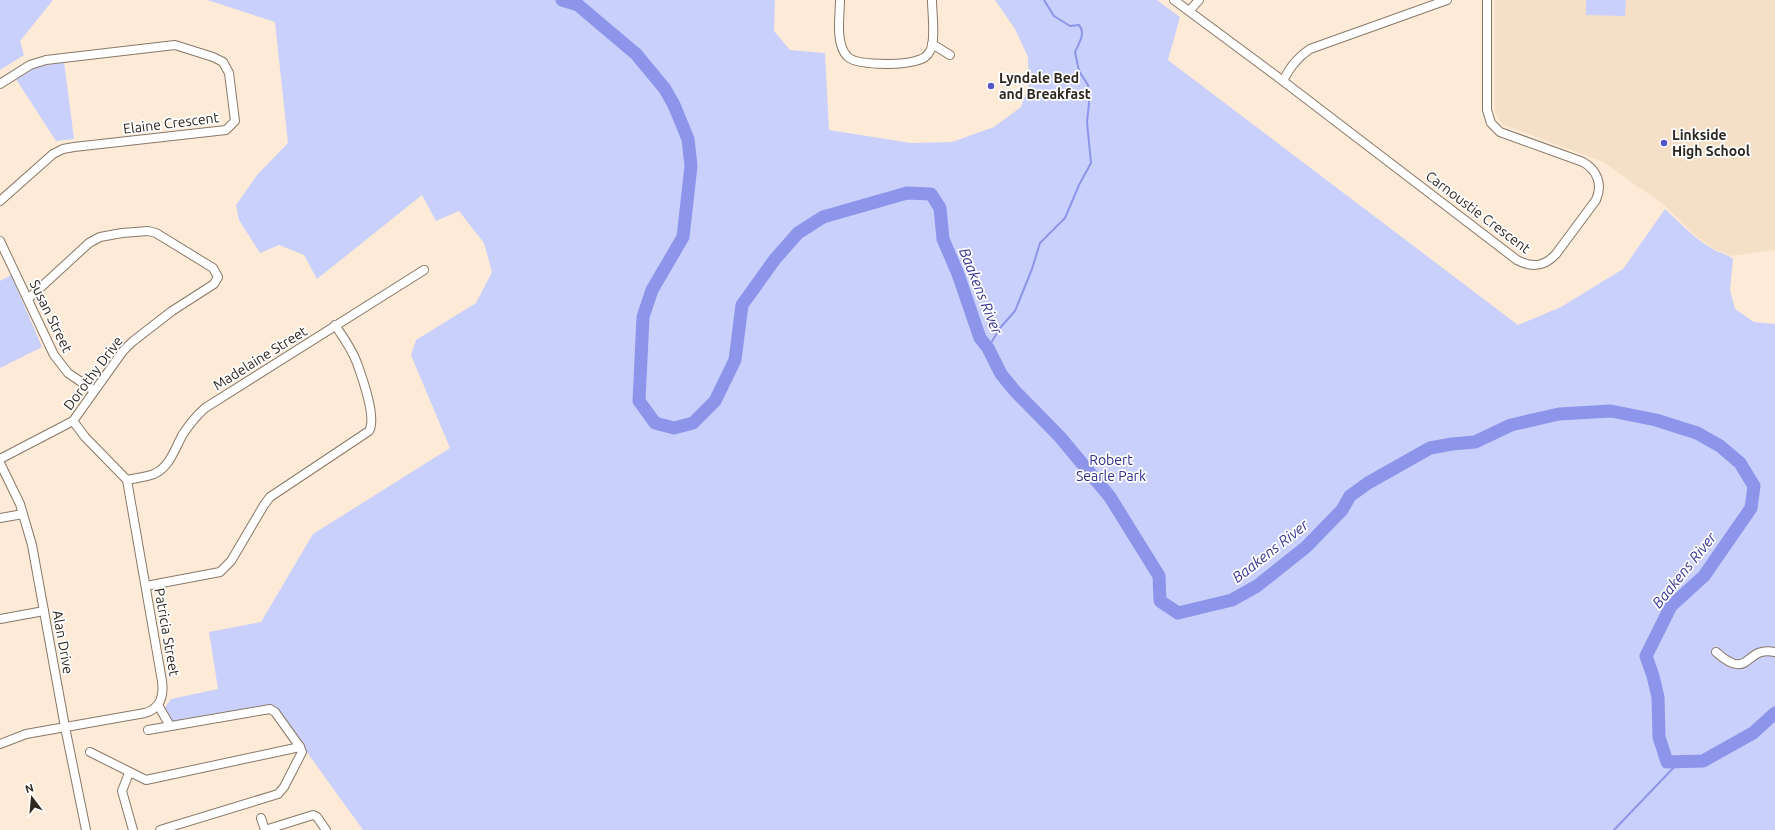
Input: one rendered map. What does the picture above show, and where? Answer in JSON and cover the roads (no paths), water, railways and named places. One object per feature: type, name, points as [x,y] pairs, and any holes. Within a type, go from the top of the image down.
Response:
[{"type":"street","points":[[840,0],[840,44],[845,54],[850,59],[861,63],[916,61],[926,56],[930,51],[932,44],[932,0]]},
{"type":"street","name":"Carnoustie Crescent","points":[[1174,0],[1190,10],[1283,80],[1517,260],[1532,266],[1543,264],[1556,254],[1596,200],[1599,190],[1599,182],[1594,169],[1583,162],[1500,132],[1491,123],[1487,110],[1487,0]]},
{"type":"street","points":[[1190,10],[1199,0]]},
{"type":"street","points":[[1283,80],[1290,67],[1299,57],[1310,49],[1448,0]]},
{"type":"street","points":[[932,44],[950,55]]},
{"type":"street","name":"Elaine Crescent","points":[[0,84],[30,65],[46,60],[175,45],[213,57],[223,62],[229,72],[236,111],[235,121],[226,130],[74,147],[58,151],[0,201]]},
{"type":"street","name":"Dorothy Drive","points":[[0,459],[73,421],[93,390],[123,351],[132,342],[172,311],[214,284],[218,277],[213,268],[156,233],[140,231],[122,233],[100,237],[89,243],[28,299]]},
{"type":"street","name":"Susan Street","points":[[0,242],[58,361],[68,373],[93,390]]},
{"type":"street","name":"Madelaine Street","points":[[127,480],[147,476],[161,470],[194,418],[205,408],[424,270]]},
{"type":"street","points":[[146,586],[203,577],[220,572],[231,561],[270,497],[369,431],[372,425],[371,416],[357,362],[335,325]]},
{"type":"street","points":[[73,421],[84,437],[127,480]]},
{"type":"street","name":"Alan Drive","points":[[0,463],[24,514],[32,545],[65,727],[86,830]]},
{"type":"street","name":"Patricia Street","points":[[127,480],[163,688],[162,698],[158,705]]},
{"type":"street","points":[[0,518],[24,514]]},
{"type":"street","points":[[0,619],[44,611]]},
{"type":"street","points":[[1716,652],[1729,663],[1735,665],[1745,662],[1761,652],[1775,652]]},
{"type":"street","points":[[0,744],[26,734],[145,713],[158,705],[170,726]]},
{"type":"street","points":[[148,730],[270,709],[275,712],[300,747],[301,755],[284,787],[278,794],[160,830]]},
{"type":"street","points":[[90,752],[129,773],[142,779],[149,780],[300,747]]},
{"type":"street","points":[[129,773],[122,791],[133,830]]},
{"type":"street","points":[[261,818],[265,830],[313,815],[317,817],[326,830]]},
{"type":"waterway","name":"Baakens River","points":[[562,0],[578,5],[636,54],[665,89],[674,105],[688,139],[691,166],[683,237],[652,290],[643,317],[639,401],[655,423],[674,428],[693,423],[715,401],[735,360],[742,305],[775,259],[798,233],[823,217],[907,193],[931,194],[940,208],[943,239],[958,274],[980,338],[988,348],[1001,374],[1014,390],[1060,437],[1110,497],[1159,576],[1160,601],[1178,613],[1232,600],[1257,586],[1306,547],[1342,510],[1350,496],[1368,483],[1430,448],[1475,442],[1511,425],[1559,414],[1611,411],[1656,420],[1697,433],[1720,446],[1740,463],[1754,486],[1751,508],[1704,576],[1671,606],[1646,656],[1658,697],[1659,737],[1667,762],[1703,761],[1753,733],[1775,713]]},
{"type":"waterway","points":[[988,348],[1000,328],[1015,311],[1032,269],[1040,243],[1065,218],[1079,185],[1091,163],[1087,122],[1089,103],[1088,85],[1079,71],[1075,52],[1081,38],[1082,31],[1079,25],[1070,26],[1054,16],[1044,0]]},
{"type":"waterway","points":[[1614,830],[1679,762]]},
{"type":"place","name":"Lyndale Bed and Breakfast","points":[[991,86]]},
{"type":"place","name":"Linkside High School","points":[[1664,143]]},
{"type":"park label","name":"Robert Searle Park","points":[[1111,468]]}]
